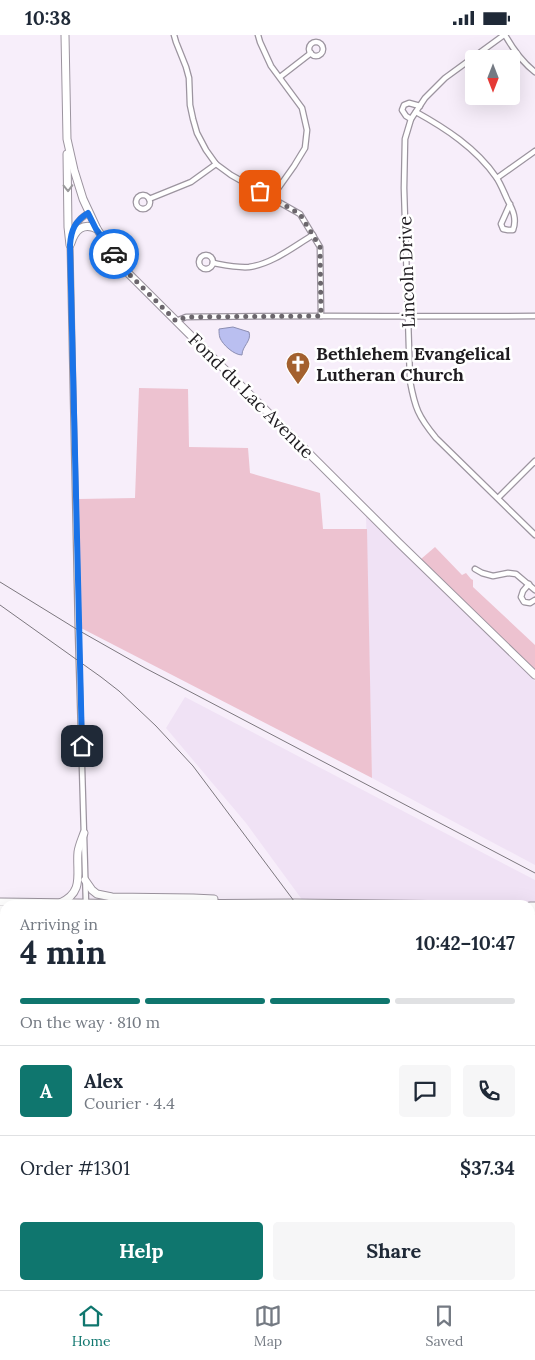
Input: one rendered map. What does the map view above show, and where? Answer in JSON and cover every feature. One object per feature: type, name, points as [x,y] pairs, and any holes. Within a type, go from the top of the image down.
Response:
[{"type":"main road","name":"Fond du Lac Avenue","points":[[65,35],[67,139],[74,170],[88,213],[96,229],[127,272],[392,537],[535,675]]},
{"type":"main road","points":[[67,139],[68,229],[70,245]]},
{"type":"main road","points":[[70,245],[76,231],[79,229],[88,227],[96,229]]},
{"type":"main road","points":[[66,900],[75,891],[78,883],[78,850],[84,833]]},
{"type":"main road","points":[[85,880],[92,890],[103,896],[219,900]]},
{"type":"street","points":[[174,35],[189,78],[190,105],[197,133],[206,150],[216,164],[231,175],[300,214],[320,247],[321,316]]},
{"type":"street","points":[[258,35],[271,66],[302,108],[307,130],[305,148],[272,197]]},
{"type":"street","points":[[505,35],[515,52],[535,72]]},
{"type":"street","name":"Lincoln Drive","points":[[505,35],[445,78],[425,98],[411,119],[404,139],[410,381],[414,404],[422,421],[436,438],[535,535]]},
{"type":"street","points":[[280,77],[311,53]]},
{"type":"street","points":[[411,119],[402,110],[404,105],[409,103],[420,106]]},
{"type":"street","points":[[416,112],[441,126],[485,163],[497,179],[510,204],[514,214],[515,225],[513,230],[503,229],[502,224],[510,204]]},
{"type":"street","points":[[497,179],[535,151]]},
{"type":"street","points":[[149,199],[191,182],[216,164]]},
{"type":"street","points":[[85,900],[70,245],[74,227],[88,213]]},
{"type":"street","points":[[212,263],[235,267],[249,267],[268,262],[313,235]]},
{"type":"street","points":[[176,321],[186,317],[535,316]]},
{"type":"street","points":[[498,498],[535,461]]},
{"type":"street","points":[[475,569],[489,576],[508,573],[516,574],[535,591]]},
{"type":"street","points":[[528,584],[521,597],[524,602],[530,603],[535,600]]},
{"type":"shaded area","points":[[139,388],[188,389],[189,447],[248,448],[250,473],[320,493],[323,529],[367,529],[372,778],[81,628],[79,499],[135,498]]},
{"type":"shaded area","points":[[366,515],[535,681],[535,865],[372,778]]},
{"type":"shaded area","points":[[435,547],[462,575],[466,573],[473,580],[473,587],[535,645],[535,671],[421,559]]},
{"type":"shaded area","points":[[185,697],[535,880],[535,900],[302,900],[246,823],[166,728]]},
{"type":"water","points":[[233,327],[249,332],[250,335],[242,355],[229,349],[219,335],[219,329]]},
{"type":"railway","points":[[0,582],[145,668],[535,873]]},
{"type":"railway","points":[[0,605],[101,677],[119,691],[156,726],[193,766],[293,900]]},
{"type":"way so far","points":[[114,254],[127,272],[176,321],[186,317],[321,316],[320,247],[300,214],[260,191]]},
{"type":"place","name":"Bethlehem Evangelical Lutheran Church","points":[[298,385]]},
{"type":"route","points":[[82,746],[70,245],[74,227],[82,217],[88,213],[96,229],[114,254]]}]
